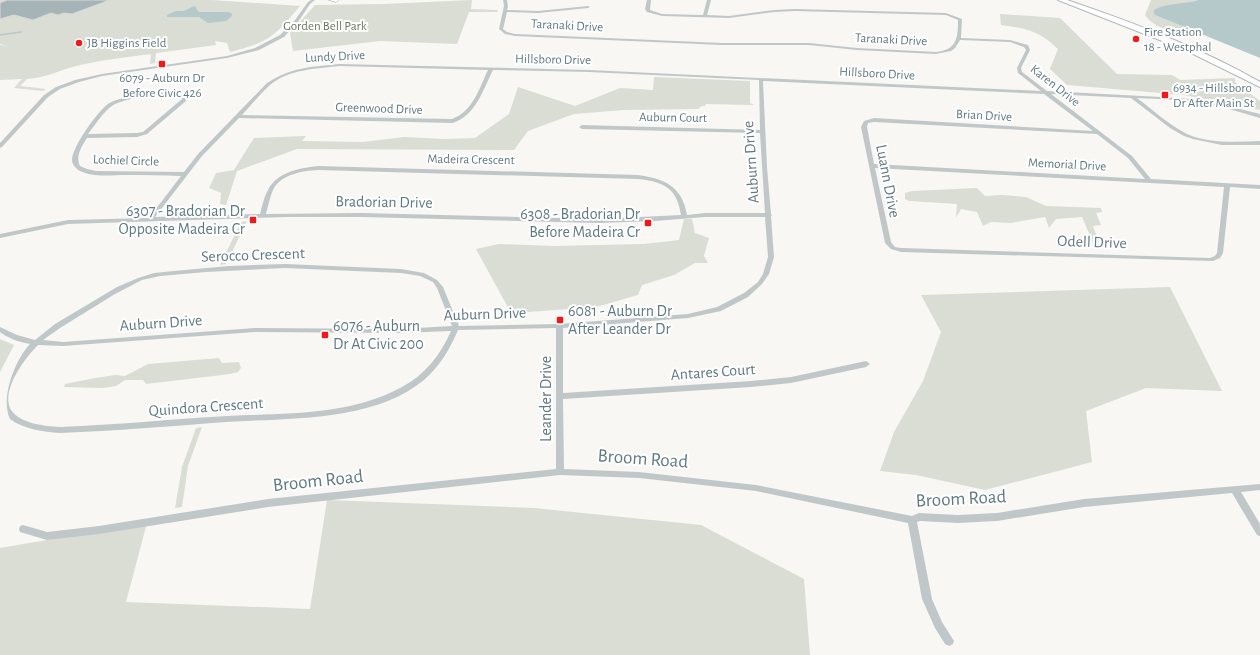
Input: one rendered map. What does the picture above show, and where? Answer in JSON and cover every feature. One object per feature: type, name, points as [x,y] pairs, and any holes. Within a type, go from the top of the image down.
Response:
[{"type":"main road","points":[[1061,0],[1184,46],[1260,85]]},
{"type":"street","points":[[0,146],[2,139],[47,95],[58,88],[77,81],[102,75],[228,57],[261,48],[276,40],[286,32],[313,0]]},
{"type":"street","name":"Taranaki Drive","points":[[505,0],[505,11],[501,29],[506,33],[515,35],[722,44],[796,44],[936,54],[953,50],[958,39],[960,20],[955,16],[943,14],[789,10],[738,17],[654,14],[647,10],[649,0]]},
{"type":"street","points":[[705,17],[709,0]]},
{"type":"street","points":[[505,11],[538,12],[588,7]]},
{"type":"street","name":"Karen Drive","points":[[958,39],[1010,41],[1026,46],[1028,50],[1019,71],[1097,133],[1130,157],[1149,180]]},
{"type":"street","name":"Lundy Drive","points":[[150,220],[200,155],[274,80],[286,74],[309,67],[332,65],[491,69]]},
{"type":"street","name":"Hillsboro Drive","points":[[491,69],[589,71],[1133,98],[1180,99],[1198,101],[1260,116]]},
{"type":"street","name":"Greenwood Drive","points":[[238,116],[453,121],[463,118],[469,111],[491,69]]},
{"type":"street","name":"Auburn Drive","points":[[0,329],[5,333],[36,342],[63,344],[255,330],[400,331],[456,328],[559,326],[688,316],[713,310],[734,303],[746,295],[760,283],[769,267],[771,257],[761,80]]},
{"type":"street","name":"Lochiel Circle","points":[[85,136],[137,135],[145,133],[184,99],[185,97],[181,94],[173,93],[117,102],[108,108],[85,136],[76,150],[75,161],[76,165],[89,172],[105,174],[185,174]]},
{"type":"street","points":[[1133,98],[1182,132],[1192,137],[1206,141],[1227,143],[1260,143]]},
{"type":"street","name":"Brian Drive","points":[[870,121],[1097,133]]},
{"type":"street","name":"Luann Drive","points":[[870,121],[866,122],[864,127],[887,239],[892,248]]},
{"type":"street","name":"Auburn Court","points":[[582,127],[763,132]]},
{"type":"street","name":"Memorial Drive","points":[[873,166],[1260,187]]},
{"type":"street","name":"Madeira Crescent","points":[[262,216],[272,187],[277,182],[302,170],[318,168],[476,171],[644,178],[661,183],[673,190],[680,199],[684,216]]},
{"type":"street","name":"Odell Drive","points":[[892,248],[909,250],[1211,260],[1218,257],[1220,253],[1227,186]]},
{"type":"street","name":"Bradorian Drive","points":[[0,236],[68,222],[287,214],[341,214],[599,221],[731,214],[769,216]]},
{"type":"street","name":"Serocco Crescent","points":[[36,342],[50,330],[120,289],[147,277],[166,273],[286,266],[401,271],[422,274],[431,278],[440,286],[456,328]]},
{"type":"street","name":"Leander Drive","points":[[559,326],[560,472]]},
{"type":"street","name":"Quindora Crescent","points":[[36,342],[21,357],[15,367],[5,394],[5,406],[13,416],[22,422],[49,430],[60,430],[338,411],[362,406],[393,395],[416,383],[442,357],[456,328]]},
{"type":"street","name":"Antares Court","points":[[560,396],[764,383],[798,379],[866,364]]},
{"type":"street","name":"Broom Road","points":[[23,528],[47,536],[99,530],[268,503],[560,472],[639,475],[756,488],[912,520],[919,517],[958,519],[997,517],[1084,503],[1260,487]]},
{"type":"street","points":[[1235,490],[1260,532]]},
{"type":"street","points":[[912,520],[927,599],[938,625],[949,641]]},
{"type":"green space","points":[[0,0],[212,0],[300,6],[274,34],[259,43],[242,49],[230,52],[227,43],[215,41],[216,45],[156,53],[155,63],[150,64],[151,54],[124,57],[73,67],[41,77],[27,79],[20,86],[46,89],[43,91],[14,88],[22,79],[0,80],[0,45],[9,46],[0,44]]},
{"type":"green space","name":"Gorden Bell Park","points":[[472,0],[471,9],[498,10],[497,12],[469,12],[457,44],[380,41],[293,51],[290,33],[315,5]]},
{"type":"green space","points":[[1151,0],[1198,0],[1153,11],[1156,15],[1203,35],[1171,31],[1150,21],[1145,15]]},
{"type":"green space","points":[[1000,14],[1060,18],[1117,74],[1172,75],[1180,80],[1235,78],[1235,82],[1260,101],[1260,110],[1184,95],[1067,85],[1050,69],[1058,49],[1032,31],[1001,25]]},
{"type":"green space","points":[[654,77],[750,81],[750,103],[754,105],[706,104],[698,109],[624,110],[574,114],[528,131],[514,150],[297,149],[237,171],[226,205],[220,204],[221,193],[209,188],[216,173],[234,170],[254,138],[306,136],[302,141],[363,142],[404,137],[445,139],[475,138],[509,114],[518,87],[575,106],[620,88],[653,90]]},
{"type":"green space","points":[[977,188],[985,196],[1002,195],[1026,197],[1046,206],[1101,208],[1102,212],[1096,213],[1101,225],[1093,226],[1099,242],[1093,243],[1082,217],[1056,219],[1049,228],[1045,217],[1011,223],[991,222],[983,226],[977,212],[961,209],[956,218],[957,204],[909,201],[905,199],[905,193],[912,191]]},
{"type":"green space","points":[[684,219],[692,219],[695,233],[709,238],[704,256],[708,263],[695,263],[674,275],[642,285],[638,295],[596,307],[528,312],[510,311],[476,249],[499,244],[553,246],[644,244],[679,240]]},
{"type":"green space","points":[[247,221],[226,264],[220,265],[241,222]]},
{"type":"green space","points":[[1170,287],[1222,391],[1146,388],[1086,411],[1092,462],[985,490],[916,475],[880,471],[894,432],[923,381],[941,332],[921,295]]},
{"type":"green space","points":[[0,339],[14,345],[0,372]]},
{"type":"green space","points":[[219,358],[222,363],[239,362],[241,368],[238,372],[230,374],[146,384],[143,380],[125,380],[116,386],[103,388],[64,387],[65,384],[95,378],[115,375],[125,376],[148,364]]},
{"type":"green space","points":[[202,427],[188,466],[182,507],[175,508],[182,467],[196,428]]},
{"type":"green space","points":[[327,500],[534,508],[701,525],[804,579],[810,655],[0,655],[0,548],[147,523],[126,602],[310,609]]},
{"type":"shaded area","points":[[1198,0],[1260,0],[1260,58],[1155,15],[1153,11],[1163,6]]},
{"type":"shaded area","points":[[194,6],[199,12],[229,12],[232,16],[226,21],[208,23],[199,17],[167,17],[167,15],[176,11],[184,11]]},
{"type":"building","points":[[7,0],[107,1],[72,14],[64,13],[58,15],[51,13],[33,20],[14,15],[0,19],[0,3]]},
{"type":"waterway","points":[[0,35],[21,32]]},
{"type":"place","name":"Fire Station 18 - Westphal","points":[[1136,39]]},
{"type":"place","name":"JB Higgins Field","points":[[79,43]]},
{"type":"place","name":"6079 - Auburn Dr Before Civic 426","points":[[162,64]]},
{"type":"place","name":"6934 - Hillsboro Dr After Main St","points":[[1165,95]]},
{"type":"place","name":"6307 - Bradorian Dr Opposite Madeira Cr","points":[[253,220]]},
{"type":"place","name":"6308 - Bradorian Dr Before Madeira Cr","points":[[648,223]]},
{"type":"place","name":"6081 - Auburn Dr After Leander Dr","points":[[560,320]]},
{"type":"place","name":"6076 - Auburn Dr At Civic 200","points":[[325,335]]}]
